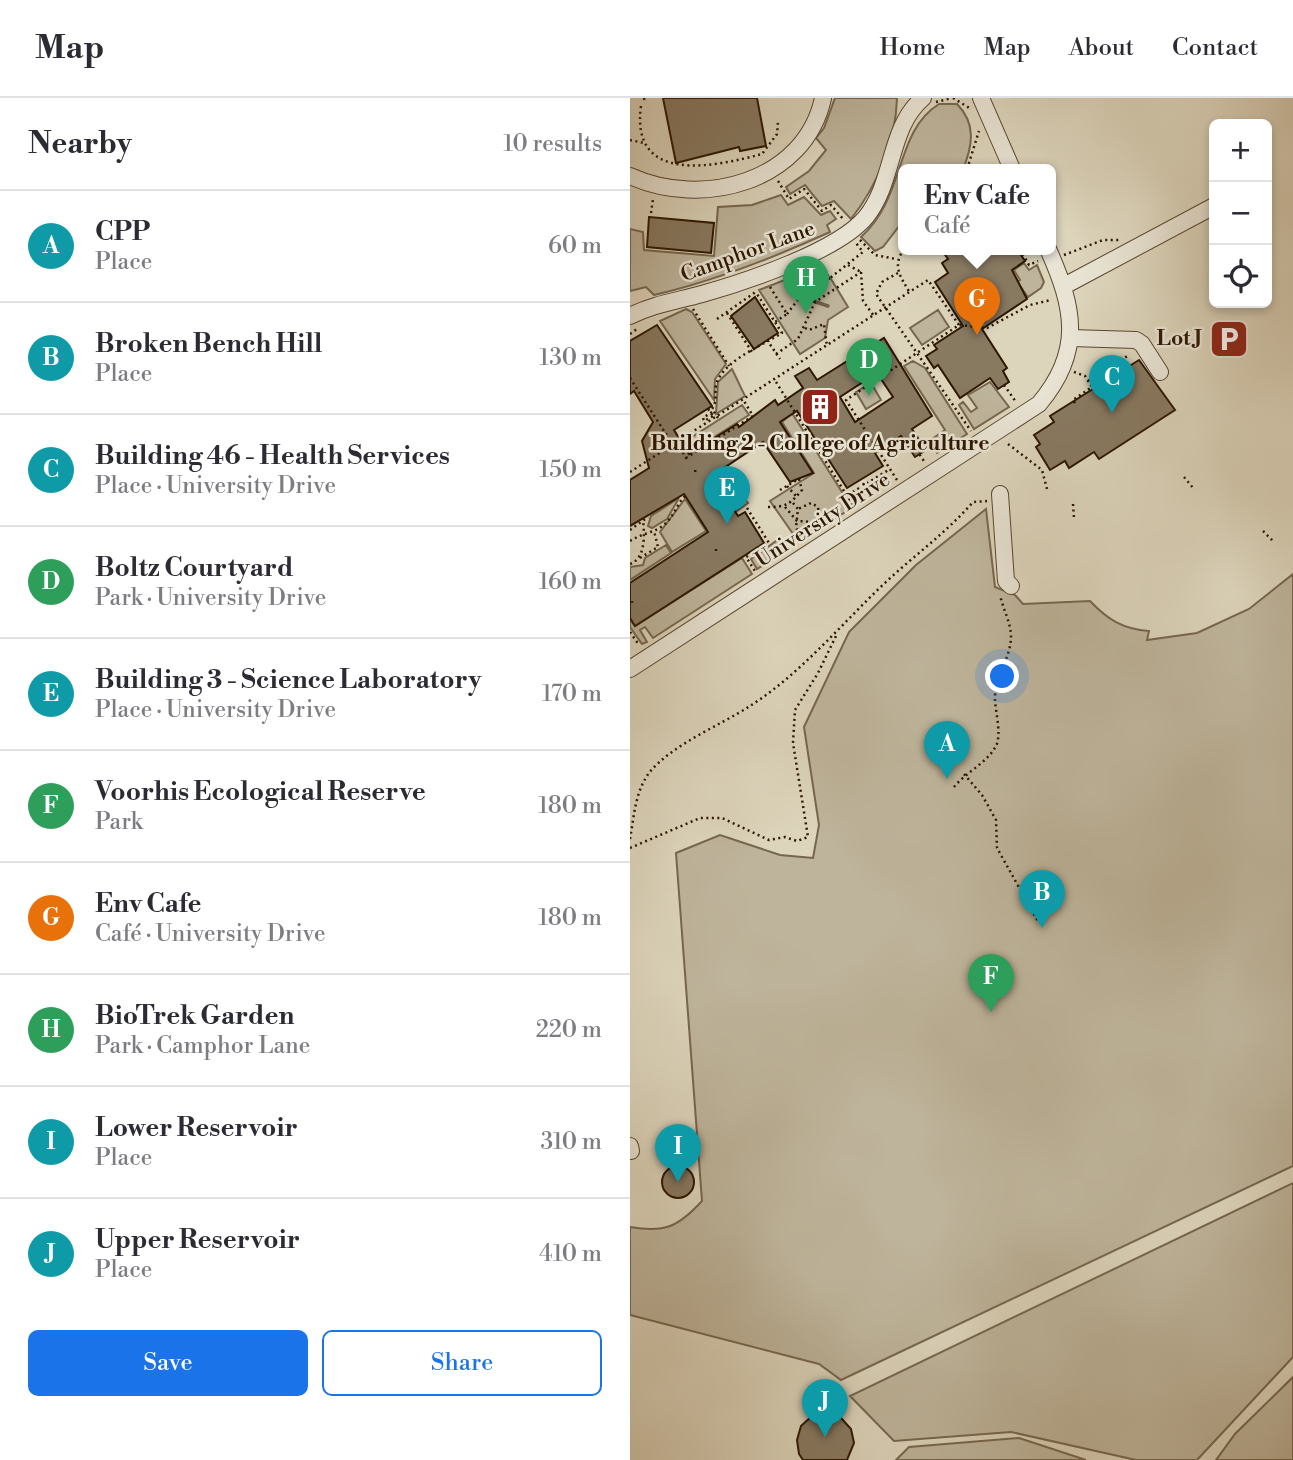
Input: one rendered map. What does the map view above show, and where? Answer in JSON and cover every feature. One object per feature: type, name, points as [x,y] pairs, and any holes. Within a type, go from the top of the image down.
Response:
[{"type":"street","points":[[630,176],[682,188],[712,189],[744,182],[783,162],[804,142],[816,120],[823,98]]},
{"type":"street","name":"Camphor Lane","points":[[630,316],[648,307],[719,289],[840,240],[866,217],[878,198],[892,164],[903,122],[923,98]]},
{"type":"street","points":[[981,98],[1010,164]]},
{"type":"street","points":[[1060,293],[1209,209]]},
{"type":"street","name":"University Drive","points":[[630,669],[1033,409],[1058,377],[1071,338],[1070,312],[1044,255]]},
{"type":"street","points":[[1071,338],[1136,340],[1142,344],[1160,372]]},
{"type":"street","points":[[999,498],[1009,583]]},
{"type":"path","points":[[953,98],[972,110],[976,119]]},
{"type":"path","points":[[643,102],[638,123],[644,142]]},
{"type":"path","points":[[630,141],[644,142],[677,166],[705,166],[762,154],[777,134],[778,122]]},
{"type":"path","points":[[969,164],[980,127]]},
{"type":"path","points":[[782,187],[789,199],[804,189],[822,211],[831,205],[847,224]]},
{"type":"path","points":[[651,214],[653,199]]},
{"type":"path","points":[[858,237],[875,255],[897,259]]},
{"type":"path","points":[[1064,256],[1082,245],[1103,240],[1126,241]]},
{"type":"path","points":[[900,255],[897,259],[898,273],[910,293]]},
{"type":"path","points":[[1024,255],[1030,265],[1044,255]]},
{"type":"path","points":[[848,265],[860,272]]},
{"type":"path","points":[[804,271],[815,302]]},
{"type":"path","points":[[776,354],[798,339],[815,302],[860,272]]},
{"type":"path","points":[[860,272],[863,302],[874,316]]},
{"type":"path","points":[[898,273],[882,282],[876,294],[973,434]]},
{"type":"path","points":[[775,322],[787,314],[803,293],[830,278]]},
{"type":"path","points":[[630,472],[797,369],[928,280],[959,325]]},
{"type":"path","points":[[768,284],[787,314]]},
{"type":"path","points":[[713,414],[716,382],[729,366],[782,333],[756,293]]},
{"type":"path","points":[[898,483],[846,400],[959,325],[987,328],[1030,305],[1060,293]]},
{"type":"path","points":[[686,307],[695,311],[729,366]]},
{"type":"path","points":[[727,313],[752,352]]},
{"type":"path","points":[[804,328],[809,330],[824,324],[827,347]]},
{"type":"path","points":[[767,340],[780,359]]},
{"type":"path","points":[[1088,381],[1142,344]]},
{"type":"path","points":[[1074,372],[1092,387],[1073,400],[1077,406]]},
{"type":"path","points":[[630,378],[687,459],[753,416],[744,401]]},
{"type":"path","points":[[775,381],[856,510]]},
{"type":"path","points":[[1004,385],[1017,405]]},
{"type":"path","points":[[708,409],[718,418]]},
{"type":"path","points":[[910,441],[926,464]]},
{"type":"path","points":[[1007,444],[1042,470],[1047,489]]},
{"type":"path","points":[[847,496],[890,469]]},
{"type":"path","points":[[1184,477],[1194,489]]},
{"type":"path","points":[[768,507],[785,507],[793,503],[802,490],[799,478],[780,489]]},
{"type":"path","points":[[787,486],[796,496]]},
{"type":"path","points":[[630,541],[646,531],[654,531],[669,520],[685,496]]},
{"type":"path","points":[[630,839],[640,789],[651,771],[704,731],[750,706],[799,669],[888,580],[948,531],[973,502],[999,498]]},
{"type":"path","points":[[793,503],[798,509],[800,536],[808,540]]},
{"type":"path","points":[[785,507],[797,521],[814,522],[819,516],[818,507],[811,503],[798,509]]},
{"type":"path","points":[[1073,504],[1074,518]]},
{"type":"path","points":[[747,508],[769,543],[746,556],[756,574]]},
{"type":"path","points":[[630,530],[648,517]]},
{"type":"path","points":[[639,558],[646,531],[641,520]]},
{"type":"path","points":[[630,564],[658,547],[654,531]]},
{"type":"path","points":[[1263,531],[1273,541]]},
{"type":"path","points":[[954,787],[964,775],[988,757],[998,743],[998,711],[995,699],[1003,660],[1010,651],[1011,633],[999,588],[1009,583]]},
{"type":"path","points":[[630,632],[641,648]]},
{"type":"path","points":[[630,848],[700,818],[722,818],[769,840],[785,837],[797,841],[808,837],[793,743],[795,710],[818,673],[837,633]]},
{"type":"path","points":[[964,775],[982,795],[996,820],[997,848],[1039,923]]},
{"type":"shaded area","points":[[835,98],[897,98],[889,146],[877,178],[851,219],[834,201],[822,206],[805,185],[790,194],[786,187],[809,171],[826,150],[816,138],[824,128]]},
{"type":"shaded area","points":[[939,104],[957,104],[963,111],[971,135],[965,164],[901,164],[914,131],[925,116]]},
{"type":"shaded area","points":[[898,173],[898,228],[883,247],[875,251],[861,237],[875,221]]},
{"type":"shaded area","points":[[781,195],[788,205],[804,197],[821,215],[830,211],[836,219],[827,225],[830,232],[765,260],[699,283],[654,295],[646,287],[630,291],[630,229],[643,232],[644,250],[714,256],[718,207],[752,205]]},
{"type":"shaded area","points":[[1024,263],[1029,270],[1037,265],[1044,282],[1041,288],[1028,297],[1017,282],[1020,280],[1014,270]]},
{"type":"shaded area","points":[[818,267],[831,279],[848,307],[828,320],[825,338],[800,354],[759,290]]},
{"type":"shaded area","points":[[686,309],[692,312],[726,364],[715,379],[714,400],[660,321]]},
{"type":"shaded area","points":[[938,310],[949,327],[922,345],[910,328]]},
{"type":"shaded area","points":[[913,361],[925,368],[967,434],[937,453],[929,441],[945,430],[904,366]]},
{"type":"shaded area","points":[[732,369],[745,396],[716,414],[718,382]]},
{"type":"shaded area","points":[[990,382],[1009,407],[974,429],[959,405],[963,402],[971,412],[977,408],[968,395]]},
{"type":"shaded area","points":[[871,383],[881,400],[866,409],[856,392]]},
{"type":"shaded area","points":[[742,405],[749,415],[692,451],[687,444],[689,439]]},
{"type":"shaded area","points":[[792,413],[852,508],[798,541],[770,501],[814,473],[782,422]]},
{"type":"shaded area","points":[[723,470],[748,503],[737,511],[714,476]]},
{"type":"shaded area","points":[[679,498],[667,519],[652,528],[648,526],[651,516]]},
{"type":"shaded area","points":[[685,499],[706,531],[672,552],[660,532]]},
{"type":"shaded area","points":[[986,509],[995,587],[1015,595],[1023,604],[1090,601],[1116,622],[1149,631],[1147,640],[1197,633],[1249,609],[1293,574],[1293,1166],[841,1380],[819,1364],[630,1315],[630,1227],[653,1229],[670,1226],[686,1217],[702,1201],[676,853],[720,835],[780,855],[813,858],[819,825],[804,727],[849,632],[916,565]]},
{"type":"shaded area","points":[[779,539],[784,541],[786,551],[757,569],[751,559]]},
{"type":"shaded area","points":[[666,545],[671,553],[630,580],[630,567],[643,565],[645,558]]},
{"type":"shaded area","points":[[742,558],[752,574],[653,638],[645,627],[640,630],[647,642],[642,644],[630,627],[630,620],[635,626]]},
{"type":"shaded area","points":[[1293,1183],[1293,1357],[1197,1460],[1136,1460],[1011,1432],[894,1441],[850,1396]]},
{"type":"shaded area","points":[[1293,1377],[1293,1460],[1216,1460],[1235,1434]]},
{"type":"shaded area","points":[[1019,1438],[1086,1460],[896,1460],[909,1447]]},
{"type":"building","points":[[663,98],[757,98],[766,146],[740,151],[739,147],[676,163]]},
{"type":"building","points":[[649,217],[714,223],[711,253],[647,247]]},
{"type":"building","points":[[945,255],[1021,255],[1025,261],[1012,270],[1027,299],[982,329],[1007,368],[1003,371],[1009,382],[998,389],[990,378],[960,398],[938,365],[934,368],[926,356],[937,349],[934,345],[963,326],[935,282],[948,273],[942,263],[948,259]]},
{"type":"building","points":[[755,297],[778,333],[754,349],[731,316]]},
{"type":"building","points":[[657,325],[712,406],[674,430],[689,454],[737,424],[739,427],[775,400],[778,405],[803,388],[795,376],[809,368],[817,380],[884,338],[932,416],[912,429],[926,450],[915,457],[901,436],[875,453],[883,466],[847,488],[797,411],[780,422],[813,473],[790,482],[763,442],[712,476],[738,516],[745,512],[764,543],[635,626],[630,618],[630,583],[708,532],[684,494],[630,526],[630,480],[649,468],[642,441],[653,422],[634,391],[630,394],[630,341]],"holes":[[[877,373],[893,397],[855,422],[840,397]]]},
{"type":"building","points":[[1139,360],[1175,410],[1099,459],[1094,452],[1069,468],[1065,461],[1050,470],[1036,447],[1040,444],[1034,435],[1054,422],[1050,416]]},
{"type":"building","points":[[678,1166],[689,1171],[694,1182],[689,1193],[678,1198],[667,1193],[662,1182],[667,1171]]},
{"type":"building","points":[[822,1413],[841,1418],[851,1429],[854,1443],[847,1460],[803,1460],[799,1454],[797,1440],[801,1426],[812,1416]]},
{"type":"waterway","points":[[798,296],[828,306]]},
{"type":"place","name":"BioTrek Garden","points":[[806,314]]},
{"type":"place","name":"Env Cafe","points":[[977,335]]},
{"type":"place","name":"Lot J","points":[[1229,339]]},
{"type":"place","name":"Boltz Courtyard","points":[[869,396]]},
{"type":"place","name":"Building 2 - College of Agriculture","points":[[820,407]]},
{"type":"place","name":"Building 46 - Health Services","points":[[1112,413]]},
{"type":"place","name":"Building 3 - Science Laboratory","points":[[727,524]]},
{"type":"place","name":"CPP","points":[[947,779]]},
{"type":"place","name":"Broken Bench Hill","points":[[1042,928]]},
{"type":"place","name":"Voorhis Ecological Reserve","points":[[991,1012]]},
{"type":"place","name":"Lower Reservoir","points":[[678,1182]]},
{"type":"place","name":"Upper Reservoir","points":[[825,1437]]}]
